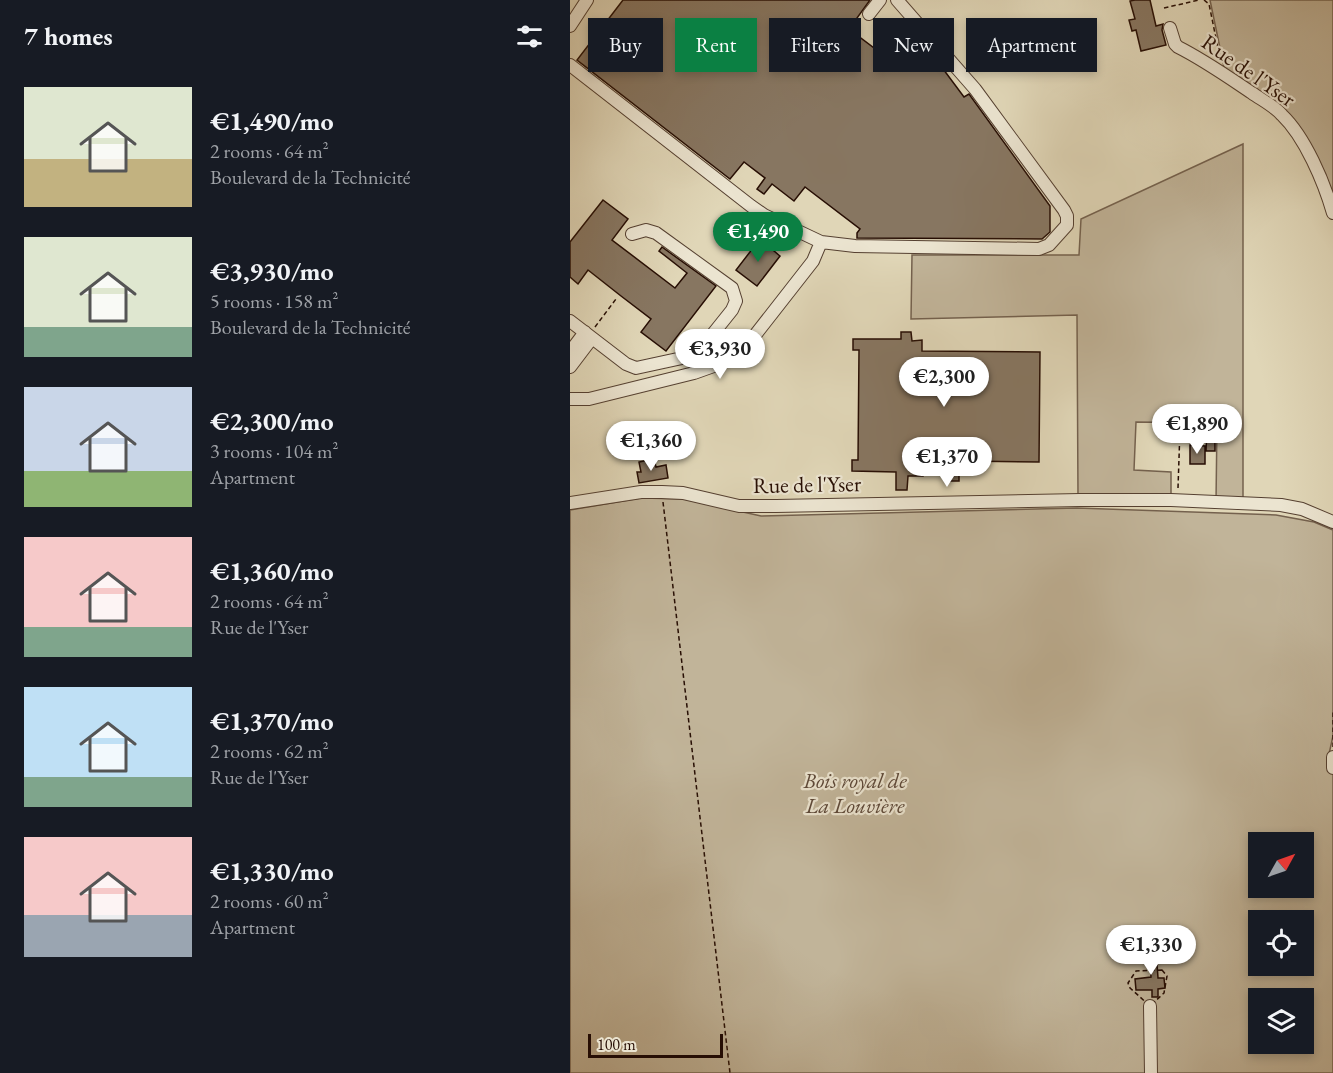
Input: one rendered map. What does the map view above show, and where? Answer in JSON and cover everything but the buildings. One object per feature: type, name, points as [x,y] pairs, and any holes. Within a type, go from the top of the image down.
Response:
[{"type":"street","points":[[570,26],[587,0]]},
{"type":"street","points":[[869,14],[880,0]]},
{"type":"street","points":[[570,65],[751,206],[821,242],[855,246],[1039,249],[1049,245],[1067,225],[1064,210],[975,89],[897,0]]},
{"type":"street","name":"Rue de l'Yser","points":[[1170,28],[1174,44],[1223,74],[1281,114],[1290,123],[1318,173],[1333,213]]},
{"type":"street","points":[[570,321],[626,364],[636,368],[696,355],[735,306],[736,297],[732,288],[656,233],[645,230],[632,234]]},
{"type":"street","points":[[570,399],[589,399],[694,373],[728,360],[750,342],[813,261],[821,242]]},
{"type":"street","points":[[570,352],[589,335]]},
{"type":"street","points":[[570,367],[589,335]]},
{"type":"street","name":"Rue de l'Yser","points":[[570,502],[641,492],[684,493],[740,506],[1178,500],[1281,505],[1302,508],[1332,519]]},
{"type":"street","points":[[1333,758],[1333,768]]},
{"type":"street","points":[[1150,1006],[1151,1073]]},
{"type":"path","points":[[1164,8],[1198,0]]},
{"type":"path","points":[[1203,0],[1209,4],[1223,74]]},
{"type":"path","points":[[589,335],[616,299]]},
{"type":"path","points":[[1178,500],[1180,429]]},
{"type":"path","points":[[662,498],[730,1073]]},
{"type":"path","points":[[1333,711],[1333,758]]},
{"type":"path","points":[[1162,970],[1167,976],[1164,993],[1150,1006],[1130,988],[1128,983],[1136,971],[1162,970]]},
{"type":"green space","points":[[1210,0],[1333,0],[1333,204],[1301,133],[1225,72]]},
{"type":"green space","points":[[1243,144],[1243,503],[1216,502],[1217,423],[1136,422],[1134,470],[1171,472],[1171,500],[1078,496],[1077,315],[911,319],[912,255],[1079,255],[1081,219]]},
{"type":"green space","name":"Bois royal de La Louvière","points":[[641,498],[684,499],[761,516],[1077,508],[1276,515],[1314,522],[1333,530],[1333,736],[1329,754],[1333,770],[1333,1073],[570,1073],[570,510]]}]
